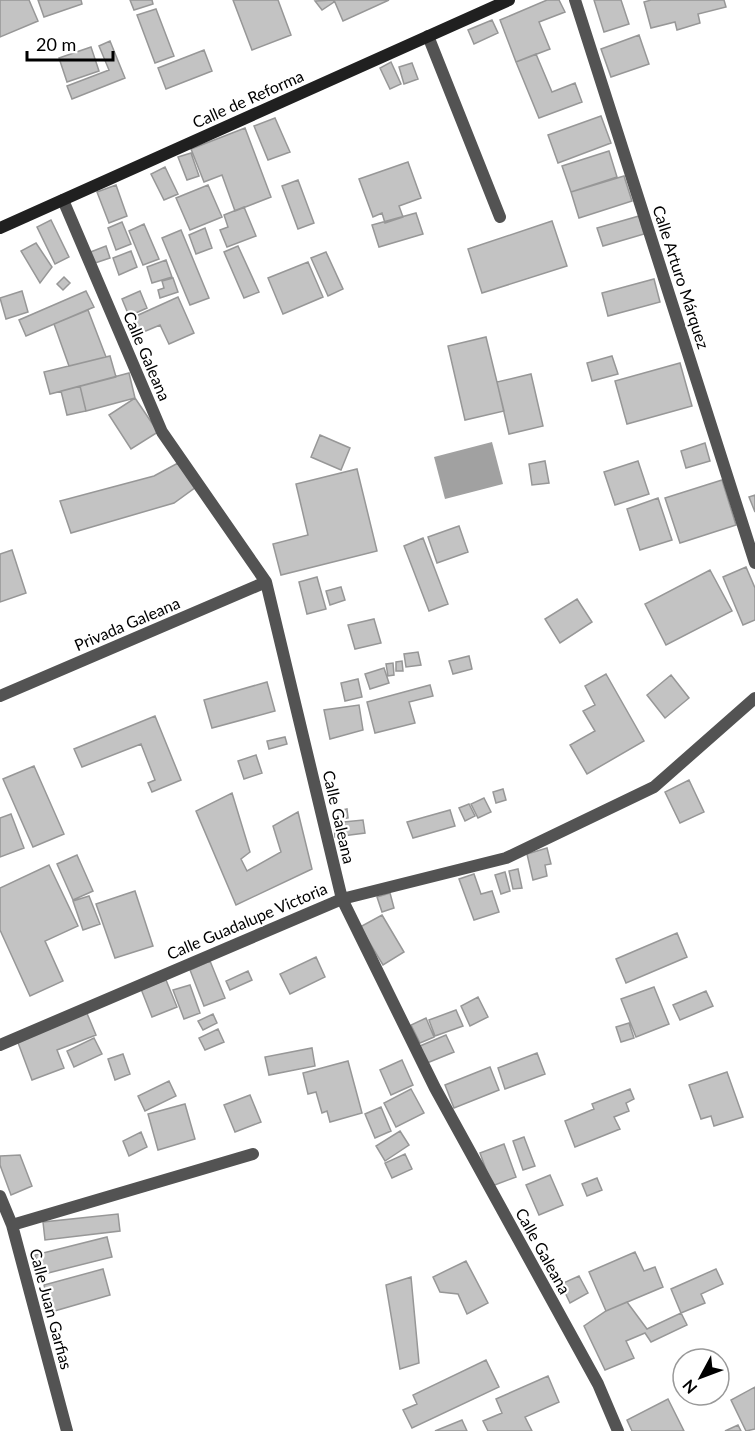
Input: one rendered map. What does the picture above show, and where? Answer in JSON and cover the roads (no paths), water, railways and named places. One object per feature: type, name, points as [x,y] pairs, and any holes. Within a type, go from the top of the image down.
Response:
[{"type":"main road","name":"Calle de Reforma","points":[[0,228],[509,0]]},
{"type":"street","name":"Calle Arturo Márquez","points":[[575,0],[755,563]]},
{"type":"street","points":[[428,36],[500,217]]},
{"type":"street","name":"Calle Galeana","points":[[63,200],[162,432],[266,582],[342,899],[435,1088],[598,1384],[618,1431]]},
{"type":"street","name":"Privada Galeana","points":[[0,696],[266,582]]},
{"type":"street","name":"Calle Guadalupe Victoria","points":[[0,1045],[342,899],[506,858],[654,787],[755,698]]},
{"type":"street","points":[[12,1225],[253,1154]]},
{"type":"street","name":"Calle Juan Garfias","points":[[0,1196],[12,1225],[67,1431]]}]
